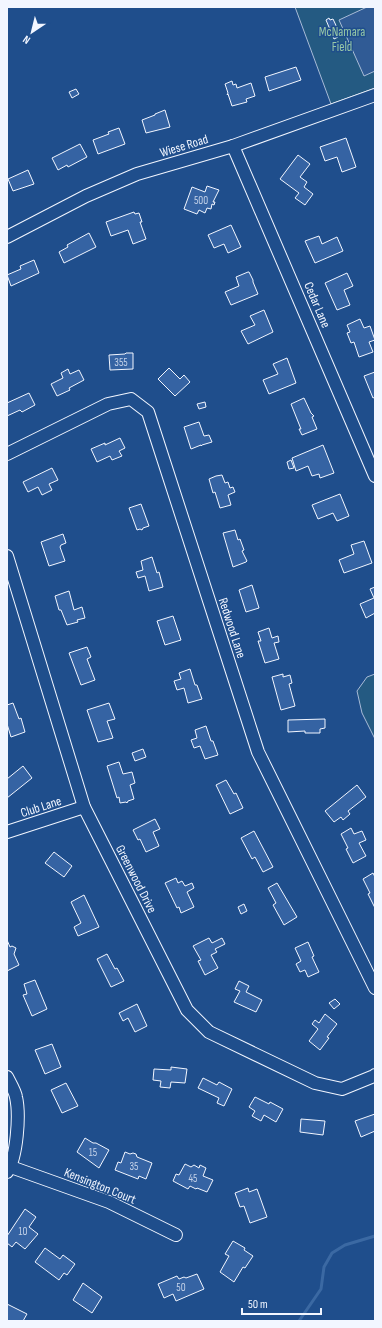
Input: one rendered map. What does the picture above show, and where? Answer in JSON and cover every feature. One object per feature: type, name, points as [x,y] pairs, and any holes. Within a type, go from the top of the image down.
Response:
[{"type":"street","name":"Wiese Road","points":[[7,237],[86,196],[138,174],[233,146],[375,95]]},
{"type":"street","name":"Cedar Lane","points":[[233,146],[375,476]]},
{"type":"street","name":"Redwood Lane","points":[[7,454],[108,404],[131,398],[148,412],[258,752],[375,988]]},
{"type":"street","name":"Greenwood Drive","points":[[7,556],[84,808],[187,1010],[209,1032],[315,1083],[342,1088],[375,1076]]},
{"type":"street","name":"Club Lane","points":[[7,832],[84,808]]},
{"type":"street","points":[[7,1077],[16,1097],[18,1130],[9,1169]]},
{"type":"street","name":"Kensington Court","points":[[9,1169],[109,1202],[176,1235]]},
{"type":"green space","name":"McNamara Field","points":[[295,7],[375,7],[375,88],[331,104]]},
{"type":"green space","points":[[375,674],[375,739],[362,713],[357,691],[367,677]]},
{"type":"shaded area","points":[[367,7],[375,7],[375,71],[364,76],[339,20]]},
{"type":"building","points":[[329,18],[330,20],[333,19],[340,34],[336,35],[338,37],[334,39],[326,20]]},
{"type":"building","points":[[296,67],[301,80],[269,91],[265,77]]},
{"type":"building","points":[[232,81],[233,85],[236,84],[237,88],[251,83],[255,96],[246,99],[247,102],[232,106],[228,94],[227,95],[228,93],[225,84]]},
{"type":"building","points":[[76,89],[79,94],[72,98],[69,92]]},
{"type":"building","points":[[165,110],[170,127],[146,133],[142,120]]},
{"type":"building","points":[[119,128],[125,144],[98,154],[93,140],[109,134],[108,132]]},
{"type":"building","points":[[346,138],[356,167],[342,172],[337,157],[325,161],[320,147]]},
{"type":"building","points":[[80,144],[87,157],[68,167],[67,165],[58,170],[52,158]]},
{"type":"building","points":[[298,155],[310,164],[300,177],[307,182],[304,187],[313,194],[305,205],[295,198],[299,193],[280,179]]},
{"type":"building","points":[[28,170],[34,184],[13,191],[8,179]]},
{"type":"building","points":[[207,186],[219,190],[213,202],[215,202],[214,205],[212,204],[211,209],[207,208],[205,213],[199,210],[197,214],[184,209],[192,187],[205,192]]},
{"type":"building","points":[[134,212],[135,214],[139,213],[142,222],[140,222],[146,239],[133,244],[128,230],[111,236],[106,222]]},
{"type":"building","points":[[231,225],[241,247],[228,253],[224,244],[214,248],[208,235]]},
{"type":"building","points":[[89,233],[96,247],[64,263],[59,252],[68,247],[67,245]]},
{"type":"building","points":[[319,236],[322,244],[337,237],[343,251],[315,263],[305,241]]},
{"type":"building","points":[[34,260],[39,273],[11,286],[7,275],[21,269],[20,266]]},
{"type":"building","points":[[248,272],[253,280],[258,294],[231,305],[225,292],[239,286],[236,277]]},
{"type":"building","points":[[347,273],[353,286],[344,290],[350,305],[337,310],[325,283]]},
{"type":"building","points":[[264,310],[273,332],[248,344],[241,331],[255,325],[250,316]]},
{"type":"building","points":[[360,319],[364,328],[370,326],[375,340],[369,342],[373,352],[359,357],[354,342],[351,343],[347,333],[350,332],[347,325]]},
{"type":"building","points":[[133,353],[133,369],[110,370],[109,355]]},
{"type":"building","points":[[287,358],[296,383],[269,394],[263,380],[278,374],[273,364]]},
{"type":"building","points":[[169,368],[180,379],[184,375],[190,382],[175,396],[158,379]]},
{"type":"building","points":[[68,369],[70,374],[79,370],[84,380],[69,388],[70,390],[57,396],[51,384],[63,378],[61,373]]},
{"type":"building","points":[[375,372],[375,397],[373,398],[364,376]]},
{"type":"building","points":[[29,393],[35,405],[22,412],[20,410],[7,416],[7,403]]},
{"type":"building","points":[[304,398],[314,416],[312,417],[317,429],[302,435],[291,404]]},
{"type":"building","points":[[205,402],[206,407],[199,409],[197,404]]},
{"type":"building","points":[[199,422],[204,436],[209,435],[212,442],[191,449],[184,427]]},
{"type":"building","points":[[120,438],[125,448],[119,451],[122,456],[112,460],[110,456],[97,462],[91,449],[105,443],[105,445]]},
{"type":"building","points":[[323,445],[334,473],[320,478],[319,474],[312,476],[308,466],[296,471],[292,458]]},
{"type":"building","points":[[291,460],[294,468],[289,469],[287,462]]},
{"type":"building","points":[[52,468],[58,480],[49,484],[52,490],[42,495],[38,487],[28,492],[23,482]]},
{"type":"building","points":[[222,475],[225,483],[228,482],[230,488],[233,487],[235,492],[228,495],[231,505],[220,508],[215,492],[213,493],[209,479]]},
{"type":"building","points":[[340,494],[349,516],[337,521],[333,513],[318,519],[312,505]]},
{"type":"building","points":[[141,504],[149,526],[143,528],[142,530],[137,530],[129,508]]},
{"type":"building","points":[[235,530],[238,540],[240,539],[244,550],[242,551],[247,561],[233,567],[223,533]]},
{"type":"building","points":[[63,534],[66,543],[60,547],[65,561],[49,566],[41,542]]},
{"type":"building","points":[[364,541],[372,563],[344,573],[339,560],[354,554],[351,545]]},
{"type":"building","points":[[152,557],[157,573],[159,572],[163,587],[149,591],[145,576],[138,578],[136,572],[143,570],[141,561]]},
{"type":"building","points":[[252,585],[259,608],[246,612],[239,590]]},
{"type":"building","points":[[375,587],[375,613],[366,618],[360,604],[374,598],[370,589]]},
{"type":"building","points":[[69,591],[74,610],[82,607],[85,618],[67,625],[61,610],[59,610],[55,596]]},
{"type":"building","points":[[173,616],[181,640],[165,645],[157,621]]},
{"type":"building","points":[[269,628],[272,638],[278,636],[279,642],[274,643],[279,659],[265,663],[258,641],[261,641],[258,632]]},
{"type":"building","points":[[87,647],[91,657],[87,659],[95,680],[81,685],[69,653]]},
{"type":"building","points":[[190,669],[195,685],[197,685],[202,699],[188,703],[184,688],[177,690],[174,681],[181,679],[179,673]]},
{"type":"building","points":[[283,674],[283,677],[290,675],[292,683],[289,684],[295,706],[281,710],[272,677]]},
{"type":"building","points":[[13,703],[19,719],[21,718],[25,732],[11,737],[7,724],[7,705]]},
{"type":"building","points":[[109,703],[115,719],[107,721],[113,738],[98,742],[87,710]]},
{"type":"building","points":[[325,719],[325,728],[320,729],[320,733],[305,733],[305,731],[288,732],[288,720]]},
{"type":"building","points":[[206,726],[218,755],[205,759],[200,746],[194,748],[191,740],[197,738],[195,730]]},
{"type":"building","points":[[143,749],[146,757],[135,761],[132,753]]},
{"type":"building","points":[[119,762],[123,774],[132,772],[135,783],[130,785],[134,799],[128,801],[127,803],[120,803],[119,797],[117,798],[107,766]]},
{"type":"building","points":[[23,766],[32,778],[7,798],[7,779]]},
{"type":"building","points":[[226,780],[234,794],[236,793],[243,808],[230,814],[216,785]]},
{"type":"building","points":[[357,785],[366,797],[348,811],[350,814],[343,820],[341,817],[334,822],[325,811]]},
{"type":"building","points":[[155,819],[160,829],[153,832],[159,846],[146,852],[140,839],[138,840],[133,830]]},
{"type":"building","points":[[351,828],[354,834],[362,831],[366,840],[359,843],[366,856],[353,863],[341,834]]},
{"type":"building","points":[[254,831],[273,867],[263,872],[255,857],[252,859],[241,838]]},
{"type":"building","points":[[54,852],[72,866],[64,877],[45,863]]},
{"type":"building","points":[[373,873],[375,877],[375,908],[363,879]]},
{"type":"building","points":[[176,878],[178,883],[182,881],[185,886],[192,883],[194,888],[187,892],[194,907],[181,913],[165,883]]},
{"type":"building","points":[[277,883],[297,917],[284,925],[273,905],[276,903],[268,888]]},
{"type":"building","points":[[84,895],[99,927],[78,936],[74,927],[81,923],[71,902]]},
{"type":"building","points":[[244,904],[247,911],[241,914],[238,907]]},
{"type":"building","points":[[209,938],[212,943],[222,938],[225,944],[215,949],[217,952],[211,955],[218,968],[205,975],[198,961],[201,960],[193,946]]},
{"type":"building","points":[[7,940],[10,947],[12,946],[16,948],[14,954],[19,965],[7,971]]},
{"type":"building","points":[[308,942],[314,956],[312,957],[319,972],[308,977],[305,970],[300,972],[296,964],[301,961],[295,948]]},
{"type":"building","points":[[107,954],[115,969],[117,968],[124,981],[111,987],[97,959]]},
{"type":"building","points":[[35,980],[47,1009],[32,1016],[23,995],[27,994],[24,984]]},
{"type":"building","points":[[239,981],[249,986],[246,992],[262,1000],[256,1012],[234,1002],[240,991],[235,989]]},
{"type":"building","points":[[335,999],[340,1004],[334,1009],[329,1003]]},
{"type":"building","points":[[137,1004],[147,1026],[135,1032],[128,1018],[123,1021],[119,1013]]},
{"type":"building","points":[[325,1014],[337,1024],[327,1037],[329,1038],[320,1050],[309,1041],[318,1029],[312,1024],[315,1020],[319,1023]]},
{"type":"building","points":[[52,1044],[61,1067],[45,1074],[35,1050]]},
{"type":"building","points":[[171,1067],[187,1069],[185,1083],[171,1082],[170,1088],[160,1087],[161,1081],[153,1080],[154,1069],[171,1070]]},
{"type":"building","points":[[203,1078],[217,1085],[219,1082],[232,1089],[224,1106],[217,1103],[219,1098],[198,1088]]},
{"type":"building","points":[[66,1083],[78,1106],[62,1113],[51,1090]]},
{"type":"building","points":[[255,1097],[269,1104],[270,1102],[283,1109],[276,1122],[264,1115],[261,1121],[252,1116],[255,1111],[249,1107]]},
{"type":"building","points":[[375,1114],[375,1131],[361,1137],[355,1121]]},
{"type":"building","points":[[301,1119],[325,1121],[323,1135],[300,1132]]},
{"type":"building","points":[[85,1138],[109,1150],[99,1168],[77,1152]]},
{"type":"building","points":[[125,1152],[136,1154],[137,1157],[152,1163],[146,1179],[139,1176],[138,1179],[115,1170],[118,1162],[121,1163]]},
{"type":"building","points":[[185,1164],[191,1167],[194,1165],[199,1168],[200,1165],[206,1168],[203,1176],[213,1180],[207,1192],[190,1186],[188,1189],[173,1181],[176,1174],[179,1175]]},
{"type":"building","points":[[248,1188],[249,1192],[257,1189],[267,1217],[250,1223],[244,1206],[240,1207],[235,1193]]},
{"type":"building","points":[[25,1209],[36,1217],[29,1227],[38,1234],[25,1249],[16,1242],[12,1247],[7,1243],[7,1236]]},
{"type":"building","points":[[233,1241],[245,1248],[244,1250],[253,1256],[245,1268],[243,1267],[234,1282],[220,1272],[229,1256],[225,1254]]},
{"type":"building","points":[[45,1248],[60,1259],[63,1255],[75,1264],[67,1275],[64,1273],[59,1280],[35,1262]]},
{"type":"building","points":[[197,1274],[204,1289],[176,1301],[173,1294],[164,1298],[158,1284],[177,1276],[179,1279]]},
{"type":"building","points":[[83,1283],[102,1297],[92,1313],[73,1300]]},
{"type":"building","points":[[7,1304],[27,1314],[23,1321],[7,1321]]},
{"type":"waterway","points":[[299,1321],[321,1289],[324,1267],[332,1253],[345,1245],[375,1236]]}]
